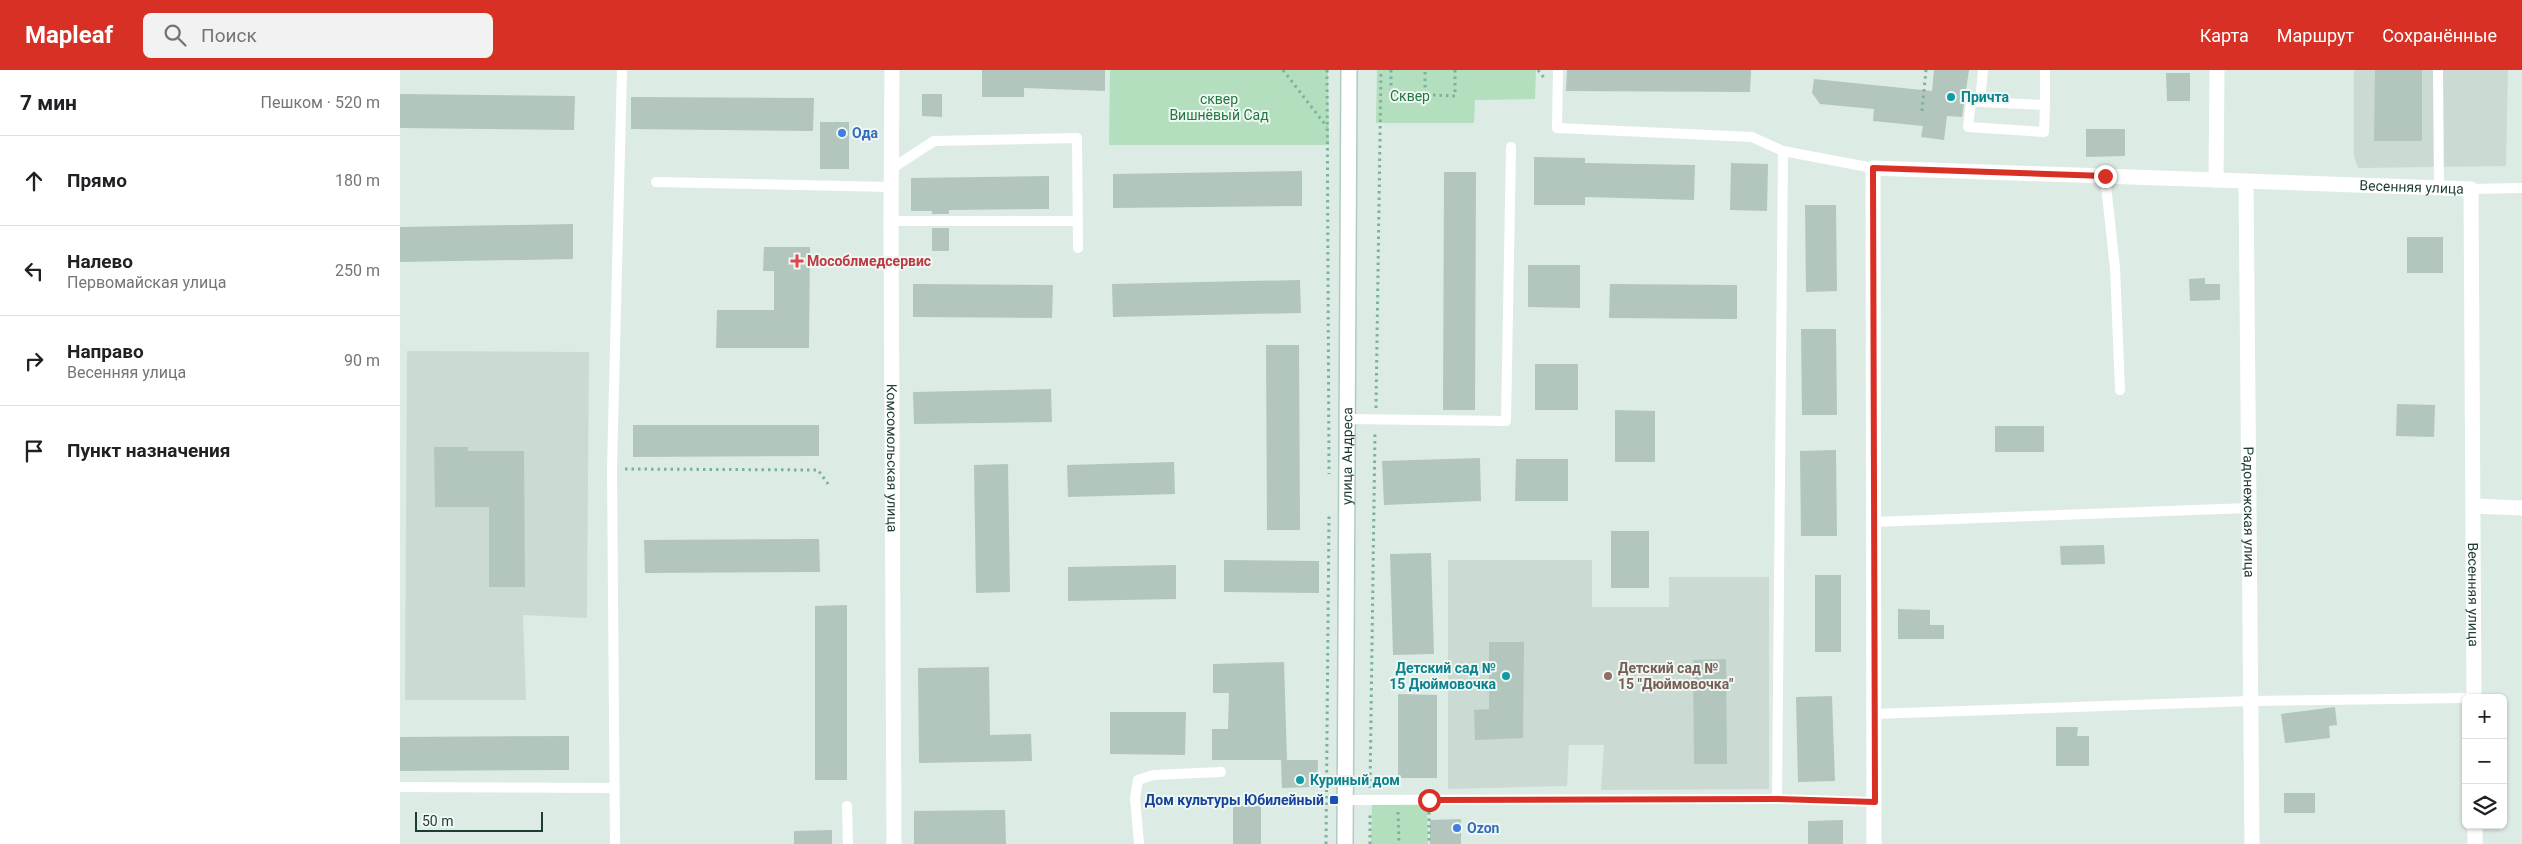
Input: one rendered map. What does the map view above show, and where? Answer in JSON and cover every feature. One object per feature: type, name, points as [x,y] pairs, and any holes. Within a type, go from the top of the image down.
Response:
[{"type":"street","name":"Комсомольская улица","points":[[892,70],[890,222],[894,844]]},
{"type":"street","name":"улица Андреса","points":[[1345,844],[1349,70]]},
{"type":"street","points":[[2216,70],[2216,180]]},
{"type":"street","points":[[1873,168],[1874,844]]},
{"type":"street","name":"Весенняя улица","points":[[1873,168],[2471,189],[2474,694]]},
{"type":"street","name":"Радонежская улица","points":[[2246,181],[2252,844]]},
{"type":"street","points":[[2473,506],[2522,508]]},
{"type":"street","points":[[2475,829],[2475,844]]},
{"type":"lane","points":[[615,844],[612,468],[622,70]]},
{"type":"lane","points":[[1558,70],[1557,128],[1752,137],[1783,151],[1873,168]]},
{"type":"lane","points":[[1980,102],[1983,70]]},
{"type":"lane","points":[[2045,70],[2045,105],[2044,132],[1968,127],[1971,101],[2045,105]]},
{"type":"lane","points":[[2438,70],[2439,188]]},
{"type":"lane","points":[[891,169],[934,141],[1077,138],[1078,248]]},
{"type":"lane","points":[[1347,419],[1376,421],[1506,421],[1512,148]]},
{"type":"lane","points":[[1777,799],[1783,151]]},
{"type":"lane","points":[[2105,176],[2115,268],[2120,390]]},
{"type":"lane","points":[[656,182],[891,187]]},
{"type":"lane","points":[[2471,189],[2522,188]]},
{"type":"lane","points":[[890,222],[1078,221]]},
{"type":"lane","points":[[1873,522],[2249,508]]},
{"type":"lane","points":[[1874,714],[2250,701],[2462,698]]},
{"type":"lane","points":[[1139,844],[1135,798],[1138,780],[1153,775],[1221,772]]},
{"type":"lane","points":[[400,787],[614,788]]},
{"type":"lane","points":[[1345,800],[1777,799],[1875,802]]},
{"type":"lane","points":[[847,806],[848,844]]},
{"type":"path","points":[[1282,70],[1328,127]]},
{"type":"path","points":[[1328,70],[1329,484]]},
{"type":"path","points":[[1370,844],[1381,70]]},
{"type":"path","points":[[1391,70],[1391,93],[1454,96],[1454,70]]},
{"type":"path","points":[[1425,94],[1426,70]]},
{"type":"path","points":[[1922,111],[1926,70]]},
{"type":"path","points":[[612,468],[818,470],[828,484]]},
{"type":"path","points":[[1326,844],[1329,514]]},
{"type":"path","points":[[1429,800],[1429,844]]},
{"type":"path","points":[[1398,806],[1399,844]]},
{"type":"shaded area","points":[[2354,70],[2508,70],[2506,166],[2358,168],[2354,156]]},
{"type":"shaded area","points":[[407,351],[589,352],[587,618],[523,615],[526,700],[405,700]]},
{"type":"shaded area","name":"Детский сад № 15 \"Дюймовочка\"","points":[[1448,560],[1592,560],[1592,607],[1669,607],[1669,577],[1769,577],[1769,789],[1601,790],[1604,745],[1569,745],[1567,786],[1448,789]]},
{"type":"green space","name":"сквер Вишнёвый Сад","points":[[1110,70],[1328,70],[1329,145],[1109,145]]},
{"type":"green space","name":"Сквер","points":[[1377,70],[1536,70],[1535,99],[1475,100],[1474,123],[1376,123]]},
{"type":"green space","points":[[1427,802],[1428,844],[1371,844],[1372,804]]},
{"type":"building","points":[[982,70],[1105,70],[1105,91],[1024,88],[1024,97],[982,97]]},
{"type":"building","points":[[1567,70],[1751,70],[1750,92],[1566,91]]},
{"type":"building","points":[[1934,70],[1969,70],[1962,117],[1947,116],[1944,140],[1921,137],[1923,126],[1873,121],[1874,109],[1820,104],[1812,93],[1814,79],[1932,91]]},
{"type":"building","points":[[2375,70],[2422,70],[2422,141],[2374,141]]},
{"type":"building","points":[[2166,73],[2190,73],[2190,101],[2167,101]]},
{"type":"building","points":[[400,94],[575,96],[574,130],[400,128]]},
{"type":"building","points":[[922,94],[942,94],[942,117],[922,116]]},
{"type":"building","points":[[631,97],[814,98],[813,131],[631,129]]},
{"type":"building","points":[[820,122],[849,122],[849,169],[820,169]]},
{"type":"building","points":[[2086,129],[2125,129],[2125,156],[2086,157]]},
{"type":"building","points":[[1534,157],[1585,158],[1585,163],[1695,165],[1694,200],[1585,197],[1585,205],[1534,205]]},
{"type":"building","points":[[1731,163],[1768,164],[1767,211],[1730,210]]},
{"type":"building","points":[[1302,171],[1302,206],[1113,208],[1113,174]]},
{"type":"building","points":[[1444,172],[1476,172],[1475,410],[1443,410]]},
{"type":"building","points":[[1049,176],[1049,209],[949,210],[949,214],[932,214],[932,211],[911,211],[911,178]]},
{"type":"building","points":[[1805,205],[1836,205],[1837,291],[1806,292]]},
{"type":"building","points":[[573,224],[573,259],[400,262],[400,227]]},
{"type":"building","points":[[932,228],[949,228],[949,251],[932,251]]},
{"type":"building","points":[[2407,237],[2443,237],[2443,273],[2407,273]]},
{"type":"building","points":[[764,247],[810,247],[809,348],[716,348],[717,310],[774,310],[774,271],[763,271]]},
{"type":"building","points":[[1528,265],[1580,265],[1580,308],[1528,307]]},
{"type":"building","points":[[2205,278],[2205,284],[2220,284],[2220,300],[2190,301],[2189,279]]},
{"type":"building","points":[[1300,280],[1301,313],[1113,317],[1112,284]]},
{"type":"building","points":[[913,284],[1053,285],[1052,318],[913,317]]},
{"type":"building","points":[[1610,284],[1737,285],[1737,319],[1609,318]]},
{"type":"building","points":[[1801,329],[1836,329],[1837,415],[1802,415]]},
{"type":"building","points":[[1266,345],[1299,345],[1300,530],[1267,530]]},
{"type":"building","points":[[1535,364],[1578,364],[1578,410],[1535,410]]},
{"type":"building","points":[[1051,389],[1052,422],[914,424],[913,392]]},
{"type":"building","points":[[2397,404],[2435,405],[2434,437],[2396,436]]},
{"type":"building","points":[[1615,410],[1655,411],[1655,462],[1615,462]]},
{"type":"building","points":[[633,425],[819,425],[819,456],[633,457]]},
{"type":"building","points":[[1995,426],[2044,426],[2044,452],[1995,452]]},
{"type":"building","points":[[434,447],[468,447],[468,451],[524,451],[525,587],[489,587],[489,507],[435,507]]},
{"type":"building","points":[[1836,450],[1837,536],[1801,536],[1800,451]]},
{"type":"building","points":[[1480,458],[1481,501],[1384,505],[1382,461]]},
{"type":"building","points":[[1516,459],[1568,459],[1568,501],[1515,501]]},
{"type":"building","points":[[1174,462],[1175,494],[1068,497],[1067,465]]},
{"type":"building","points":[[1008,464],[1010,592],[976,593],[974,465]]},
{"type":"building","points":[[1611,531],[1649,531],[1649,588],[1611,588]]},
{"type":"building","points":[[819,539],[820,572],[645,573],[644,540]]},
{"type":"building","points":[[2104,545],[2105,564],[2061,565],[2060,546]]},
{"type":"building","points":[[1431,553],[1434,654],[1393,655],[1390,554]]},
{"type":"building","points":[[1224,560],[1319,561],[1319,593],[1224,592]]},
{"type":"building","points":[[1176,565],[1176,599],[1068,601],[1068,567]]},
{"type":"building","points":[[1815,575],[1841,575],[1841,652],[1815,652]]},
{"type":"building","points":[[847,605],[847,780],[815,780],[815,606]]},
{"type":"building","points":[[1898,609],[1930,610],[1930,625],[1944,625],[1944,639],[1898,639]]},
{"type":"building","name":"Детский сад № 15 Дюймовочка","points":[[1489,642],[1524,642],[1523,738],[1475,740],[1474,710],[1489,709]]},
{"type":"building","points":[[1726,659],[1727,764],[1694,764],[1693,660]]},
{"type":"building","points":[[1284,662],[1287,760],[1318,760],[1317,787],[1282,788],[1281,760],[1212,760],[1212,729],[1228,729],[1229,693],[1213,693],[1213,664]]},
{"type":"building","points":[[989,667],[990,735],[1031,734],[1032,761],[919,763],[918,668]]},
{"type":"building","points":[[1398,694],[1437,695],[1437,778],[1398,778]]},
{"type":"building","points":[[1832,696],[1835,781],[1798,782],[1796,697]]},
{"type":"building","points":[[2335,707],[2337,725],[2329,726],[2330,738],[2285,743],[2281,714]]},
{"type":"building","points":[[1110,712],[1186,712],[1185,755],[1110,754]]},
{"type":"building","points":[[2056,727],[2078,727],[2077,736],[2089,736],[2089,766],[2056,766]]},
{"type":"building","points":[[569,736],[569,770],[400,771],[400,737]]},
{"type":"building","points":[[2284,793],[2315,793],[2315,813],[2284,813]]},
{"type":"building","points":[[1233,806],[1261,806],[1261,844],[1233,844]]},
{"type":"building","points":[[1005,810],[1006,844],[914,844],[914,811]]},
{"type":"building","points":[[1461,819],[1461,844],[1430,844],[1430,820]]},
{"type":"building","points":[[1843,820],[1843,844],[1808,844],[1808,821]]},
{"type":"building","points":[[832,830],[832,844],[794,844],[794,831]]},
{"type":"place","name":"Причта","points":[[1951,97]]},
{"type":"place","name":"Ода","points":[[842,133]]},
{"type":"place","name":"Мособлмедсервис","points":[[797,261]]},
{"type":"place","name":"Детский сад № 15 Дюймовочка","points":[[1506,676]]},
{"type":"place","name":"Детский сад № 15 \"Дюймовочка\"","points":[[1608,676]]},
{"type":"place","name":"Куриный дом","points":[[1300,780]]},
{"type":"place","name":"Дом культуры Юбилейный","points":[[1334,800]]},
{"type":"place","name":"Ozon","points":[[1457,828]]},
{"type":"route","points":[[1429,800],[1777,799],[1875,802],[1873,168],[2105,176]]}]
